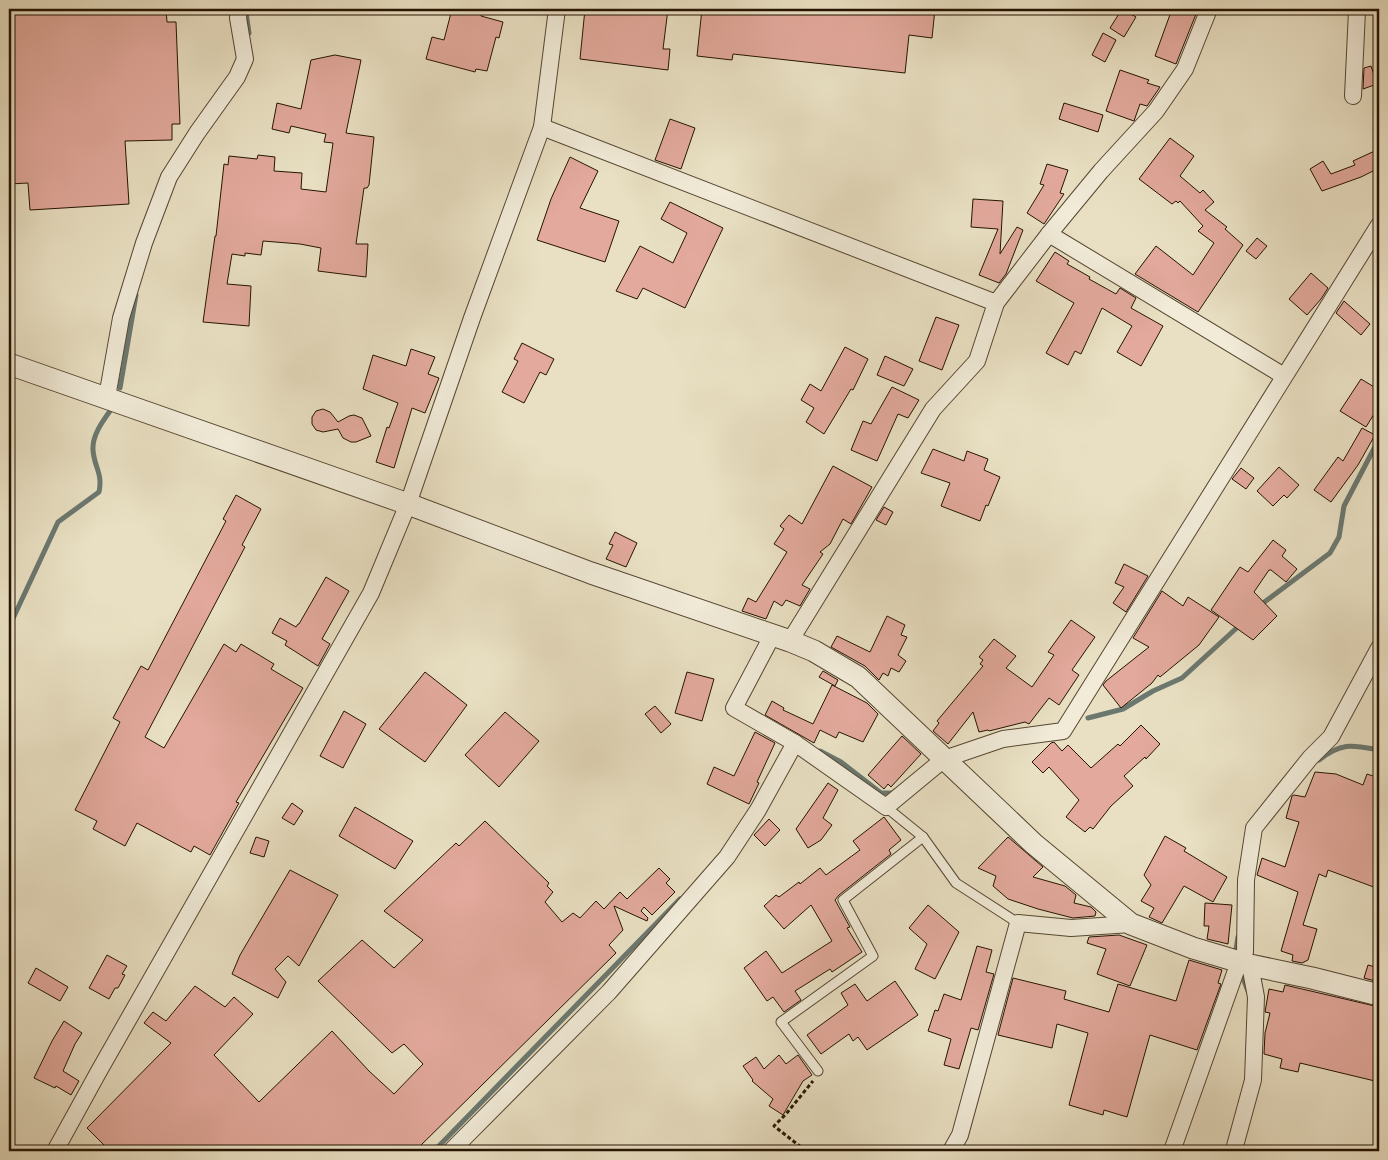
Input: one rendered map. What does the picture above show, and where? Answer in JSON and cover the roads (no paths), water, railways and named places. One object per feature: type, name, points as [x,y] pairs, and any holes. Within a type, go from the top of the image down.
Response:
[{"type":"street","points":[[107,397],[121,318],[144,243],[169,177],[197,133],[237,77],[245,59],[238,9]]},
{"type":"street","points":[[55,1151],[371,593],[408,504],[472,318],[542,127],[556,9]]},
{"type":"street","points":[[1209,9],[1185,69],[1156,111],[1101,171],[996,303],[977,361],[933,409],[734,708],[795,743],[886,807],[944,759],[1003,739],[1063,731],[1379,225]]},
{"type":"street","points":[[1354,9],[1357,11],[1354,96]]},
{"type":"street","points":[[542,127],[996,303]]},
{"type":"street","points":[[1049,234],[1284,376]]},
{"type":"street","points":[[9,364],[408,504],[600,576],[814,651],[858,678],[1034,844],[1131,924],[1193,948],[1244,963],[1379,995]]},
{"type":"street","points":[[1172,1151],[1244,963],[1246,880],[1254,828],[1310,758],[1331,737],[1379,648]]},
{"type":"street","points":[[451,1151],[609,992],[727,857],[758,810],[795,743]]},
{"type":"street","points":[[951,1151],[960,1135],[1018,923],[1071,928],[1131,924]]},
{"type":"street","points":[[1235,1151],[1253,1080],[1256,997],[1244,963]]},
{"type":"lane","points":[[886,807],[923,837],[956,883],[1018,923]]},
{"type":"lane","points":[[818,1071],[782,1022],[873,956],[843,900],[923,837]]},
{"type":"waterway","points":[[246,12],[249,33]]},
{"type":"waterway","points":[[120,388],[136,295]]},
{"type":"waterway","points":[[9,627],[58,522],[99,492],[100,480],[93,445],[98,429],[110,411]]},
{"type":"waterway","points":[[1259,606],[1330,553],[1339,537],[1344,506],[1379,439]]},
{"type":"waterway","points":[[1088,718],[1123,709],[1153,691],[1182,678],[1241,624]]},
{"type":"waterway","points":[[1319,760],[1334,750],[1348,746],[1379,750]]},
{"type":"waterway","points":[[820,751],[841,762],[881,793],[893,793],[895,791]]},
{"type":"waterway","points":[[434,1151],[680,899]]},
{"type":"waterway","points":[[1236,950],[1238,937]]},
{"type":"waterway","points":[[1243,978],[1248,991]]}]
